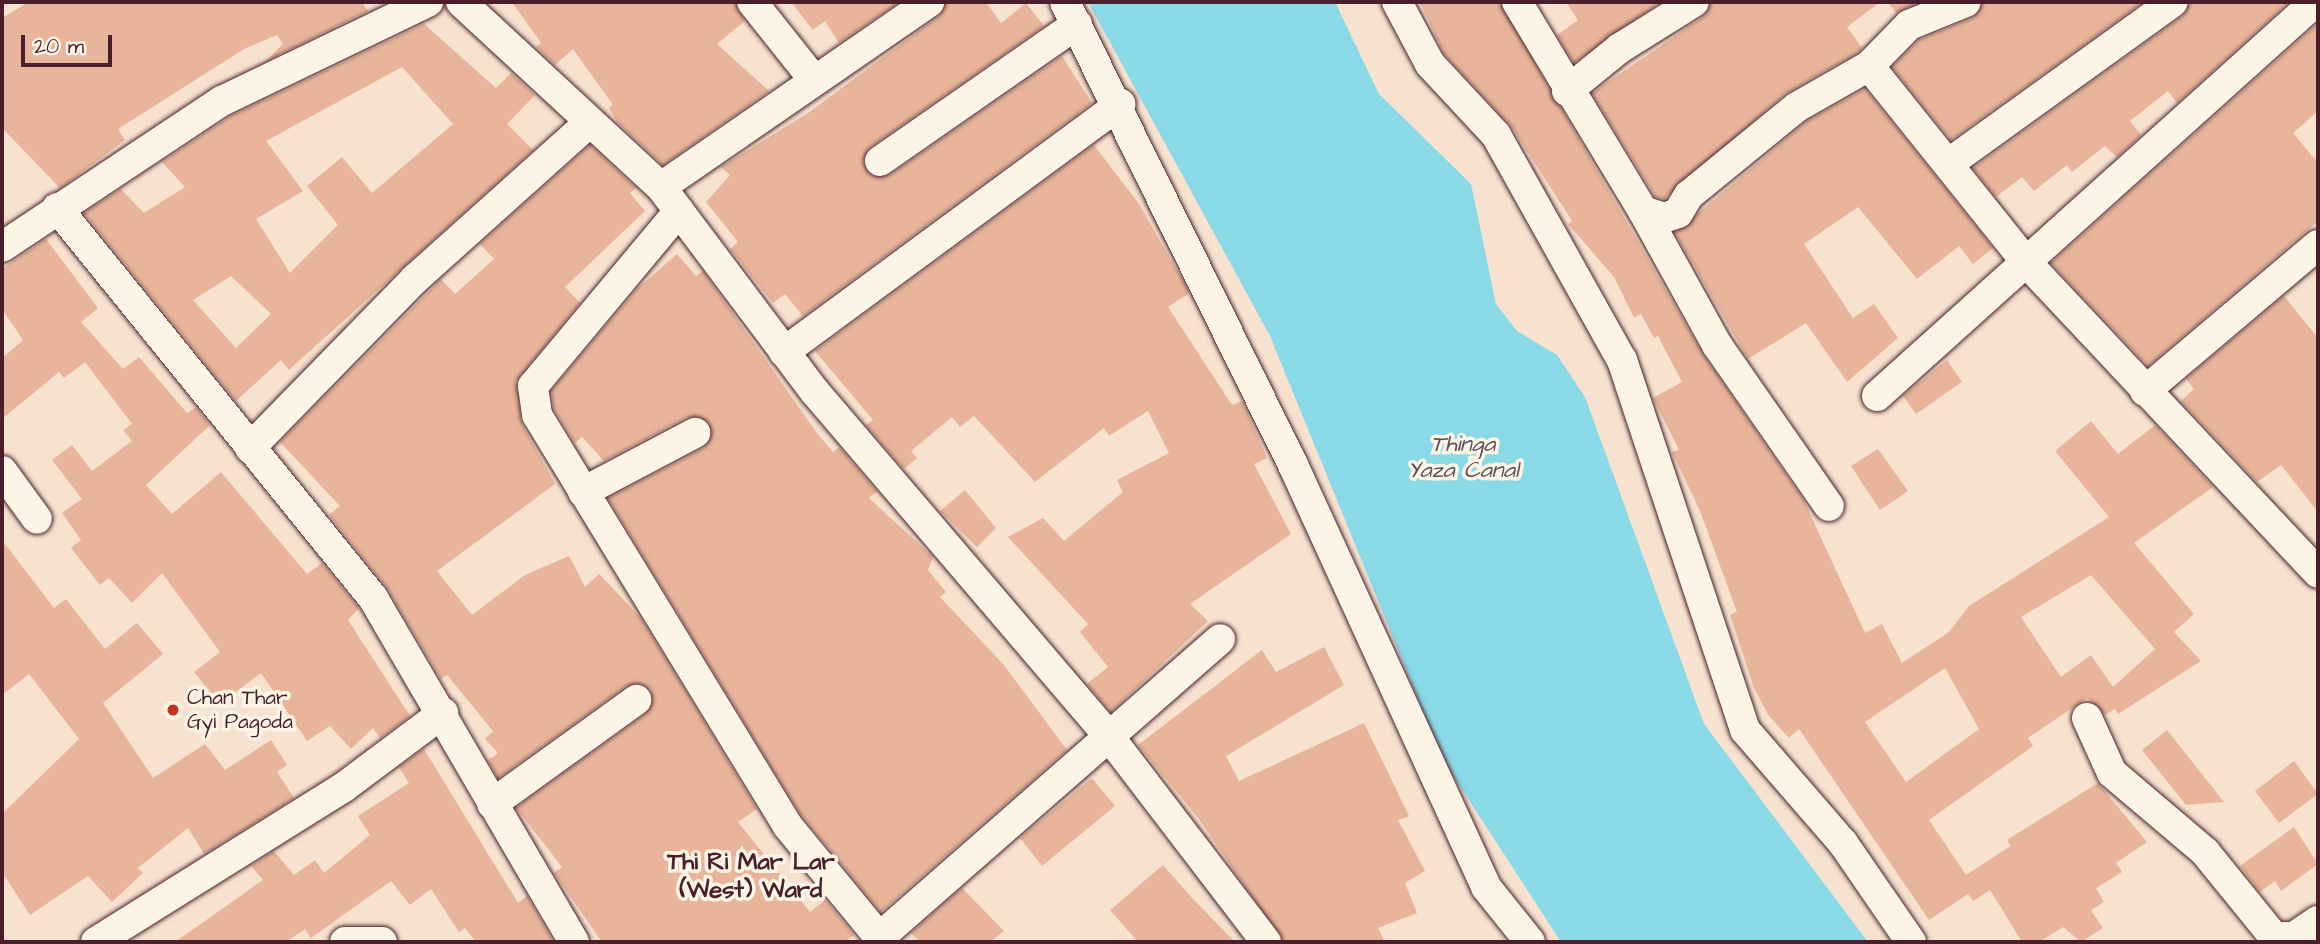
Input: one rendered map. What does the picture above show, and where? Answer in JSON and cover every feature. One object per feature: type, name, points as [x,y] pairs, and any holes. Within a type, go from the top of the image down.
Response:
[{"type":"street","points":[[2,247],[222,100],[428,2]]},
{"type":"street","points":[[461,2],[589,123],[662,187],[784,352],[1111,739],[1266,942]]},
{"type":"street","points":[[752,2],[814,80]]},
{"type":"street","points":[[662,187],[929,2]]},
{"type":"street","points":[[1397,2],[1430,64],[1496,135],[1622,360],[1745,730],[1843,843],[1911,942]]},
{"type":"street","points":[[1517,2],[1567,91],[1643,211],[1717,345],[1829,506]]},
{"type":"street","points":[[1567,91],[1620,48],[1694,2]]},
{"type":"street","points":[[1643,211],[1664,218],[1678,213],[1689,195],[1748,144],[1869,66],[1909,25],[1966,2]]},
{"type":"street","points":[[1948,164],[2173,2]]},
{"type":"street","points":[[1877,396],[2315,2]]},
{"type":"street","points":[[880,161],[1071,13],[1120,104],[1486,887],[1530,942]]},
{"type":"street","points":[[1869,66],[2027,263],[2318,572]]},
{"type":"street","points":[[784,352],[1120,104]]},
{"type":"street","points":[[250,448],[415,279],[589,123]]},
{"type":"street","points":[[57,208],[373,598],[443,713],[492,804],[574,942]]},
{"type":"street","points":[[679,211],[533,386],[537,415],[787,825],[881,939],[1111,739],[1220,639]]},
{"type":"street","points":[[2145,391],[2318,245]]},
{"type":"street","points":[[583,492],[695,433]]},
{"type":"street","points":[[2,471],[37,519]]},
{"type":"street","points":[[492,804],[636,700]]},
{"type":"street","points":[[96,942],[344,787],[443,713]]},
{"type":"street","points":[[2087,718],[2112,774],[2205,852],[2274,937],[2294,937],[2318,921]]},
{"type":"street","points":[[345,942],[383,942]]},
{"type":"water","name":"Thinga Yaza Canal","points":[[1088,2],[1335,2],[1379,94],[1471,184],[1496,304],[1517,331],[1557,355],[1585,397],[1704,724],[1868,942],[1561,942],[1443,760],[1270,336]]},
{"type":"building","points":[[29,2],[362,2],[368,11],[266,61],[283,44],[277,35],[244,49],[118,129],[125,140],[60,188],[2,128],[2,18]]},
{"type":"building","points":[[512,2],[735,2],[745,21],[717,44],[769,91],[663,165],[617,122],[609,108],[613,105],[573,49],[555,65],[536,47],[541,43]]},
{"type":"building","points":[[791,2],[899,2],[839,43],[825,21],[813,30]]},
{"type":"building","points":[[946,2],[986,2],[1001,23],[1026,3],[1044,26],[870,147],[863,162],[872,176],[890,175],[1062,56],[1092,103],[803,316],[785,294],[773,303],[730,249],[738,242],[706,202],[730,175],[721,167],[808,113],[939,16]]},
{"type":"building","points":[[1420,2],[1500,2],[1702,353],[1804,501],[1865,633],[1882,624],[1902,663],[1949,632],[1969,606],[2109,517],[2055,451],[2091,421],[2118,454],[2155,425],[2213,487],[2134,543],[2194,614],[2174,632],[2201,661],[2118,714],[2115,709],[2105,715],[2087,698],[2028,738],[2033,746],[1929,820],[1966,875],[2011,846],[2007,840],[2098,783],[2147,842],[2116,863],[2122,872],[2096,888],[2104,902],[2091,910],[2103,928],[2081,942],[2063,927],[2039,942],[2022,942],[1990,890],[1973,901],[1968,894],[1929,920],[1799,729],[1789,738],[1769,716],[1754,688],[1730,615],[1737,612],[1700,511],[1672,452],[1679,450],[1653,398],[1682,382],[1658,336],[1654,338],[1641,314],[1634,318],[1614,277],[1568,224],[1572,221],[1511,126],[1444,54]],"holes":[[[2091,575],[2155,649],[2113,687],[2091,655],[2061,677],[2021,617]],[[1945,668],[1979,729],[1906,782],[1865,722]]]},
{"type":"building","points":[[1566,2],[1661,2],[1574,63],[1557,35],[1578,20]]},
{"type":"building","points":[[1711,2],[1880,2],[1847,27],[1862,48],[1858,52],[1786,93],[1664,199],[1655,196],[1592,93],[1703,17]]},
{"type":"building","points":[[1888,2],[1920,2],[1896,13]]},
{"type":"building","points":[[1983,2],[2143,2],[1951,140],[1892,67],[1919,40],[1973,18]]},
{"type":"building","points":[[2190,2],[2289,2],[2177,103],[2168,91],[2130,121],[2141,135],[2117,157],[2105,146],[2072,172],[2067,165],[2034,191],[2022,177],[1996,197],[1973,168],[2183,16]]},
{"type":"building","points":[[2318,23],[2318,111],[2293,133],[2318,163],[2318,221],[2148,366],[2051,263]]},
{"type":"building","points":[[424,24],[496,88],[511,73],[535,95],[507,124],[533,150],[289,370],[281,360],[236,401],[84,213],[121,189],[144,213],[185,187],[162,162],[231,116]],"holes":[[[402,67],[453,124],[372,193],[342,157],[307,186],[338,225],[290,273],[256,219],[303,191],[266,141]],[[231,276],[271,314],[236,348],[193,300]]]},
{"type":"building","points":[[1865,89],[1993,248],[1973,264],[1959,246],[1917,279],[1858,207],[1804,244],[1853,318],[1874,304],[1898,338],[1847,382],[1806,323],[1748,359],[1675,233],[1807,121]]},
{"type":"building","points":[[590,145],[636,188],[630,193],[645,211],[565,287],[580,303],[516,381],[522,424],[555,484],[437,571],[472,615],[525,575],[569,556],[585,587],[599,574],[640,617],[757,809],[738,822],[810,912],[825,900],[854,935],[845,942],[602,942],[554,873],[562,867],[516,808],[646,714],[651,690],[643,684],[626,686],[498,778],[488,760],[498,753],[485,739],[493,731],[447,675],[441,679],[388,589],[329,515],[340,506],[280,442],[441,279],[455,294],[494,259],[480,244]]},
{"type":"building","points":[[1094,145],[1139,204],[1186,286],[1189,293],[1168,307],[1232,405],[1242,401],[1267,458],[1254,464],[1291,534],[1190,604],[1208,621],[1111,712],[1087,684],[1108,667],[1080,632],[1088,624],[1008,537],[1043,518],[1064,541],[1123,492],[1117,480],[1169,453],[1148,411],[1109,436],[1104,428],[1035,482],[974,416],[960,427],[952,417],[911,451],[917,458],[904,469],[866,425],[873,420],[815,351]]},
{"type":"building","points":[[46,239],[98,308],[81,322],[123,369],[139,357],[187,413],[196,407],[210,425],[146,485],[172,514],[221,472],[307,574],[322,563],[359,608],[348,620],[410,716],[380,738],[373,728],[351,749],[330,726],[307,741],[261,673],[220,704],[194,672],[220,652],[162,573],[132,603],[109,578],[100,585],[71,548],[81,540],[62,513],[82,499],[52,460],[72,445],[92,471],[132,441],[123,430],[132,424],[85,362],[64,378],[59,372],[2,419],[2,358],[23,340],[2,309],[2,269]]},
{"type":"building","points":[[677,254],[696,276],[703,271],[817,433],[833,452],[839,447],[877,491],[869,498],[933,557],[928,570],[946,592],[940,597],[1004,665],[1067,750],[881,912],[799,812],[608,498],[704,448],[710,424],[687,417],[604,461],[582,437],[575,443],[554,409],[551,391],[637,289]]},
{"type":"building","points":[[2284,296],[2318,338],[2318,512],[2281,465],[2257,482],[2181,401],[2194,389],[2186,379]]},
{"type":"building","points":[[1947,360],[1962,382],[1916,414],[1903,396]]},
{"type":"building","points":[[1878,449],[1908,491],[1880,510],[1851,466]]},
{"type":"building","points":[[965,490],[996,528],[977,547],[940,511]]},
{"type":"building","points":[[2,540],[54,608],[66,599],[105,649],[137,623],[163,654],[103,703],[153,778],[205,744],[225,770],[271,740],[287,765],[277,772],[294,798],[204,854],[188,828],[138,868],[143,873],[112,902],[88,876],[30,915],[2,872],[2,814],[79,739],[29,674],[2,695]]},
{"type":"building","points":[[1324,647],[1344,685],[1226,756],[1239,781],[1364,723],[1409,816],[1398,820],[1425,871],[1405,883],[1417,913],[1378,928],[1385,942],[1283,942],[1199,819],[1138,745],[1262,650],[1276,672]]},
{"type":"building","points":[[2167,730],[2224,802],[2186,805],[2142,750]]},
{"type":"building","points":[[424,749],[518,903],[527,896],[553,941],[476,942],[465,928],[459,932],[431,889],[410,905],[391,881],[311,938],[305,929],[286,942],[175,942],[263,880],[251,866],[274,851],[294,875],[315,860],[324,873],[370,835],[358,816],[409,783],[399,767]]},
{"type":"building","points":[[2294,761],[2318,794],[2279,823],[2255,791]]},
{"type":"building","points":[[1092,778],[1115,806],[1042,866],[1020,838]]},
{"type":"building","points":[[2294,827],[2318,864],[2281,891],[2275,881],[2260,892],[2240,866]]},
{"type":"building","points":[[1163,865],[1235,942],[1138,942],[1110,910]]},
{"type":"building","points":[[962,888],[1004,931],[990,942],[920,942],[911,933]]},
{"type":"place","name":"Chan Thar Gyi Pagoda","points":[[173,710]]},
{"type":"district","name":"Thi Ri Mar Lar (West) Ward","points":[[751,877]]}]
